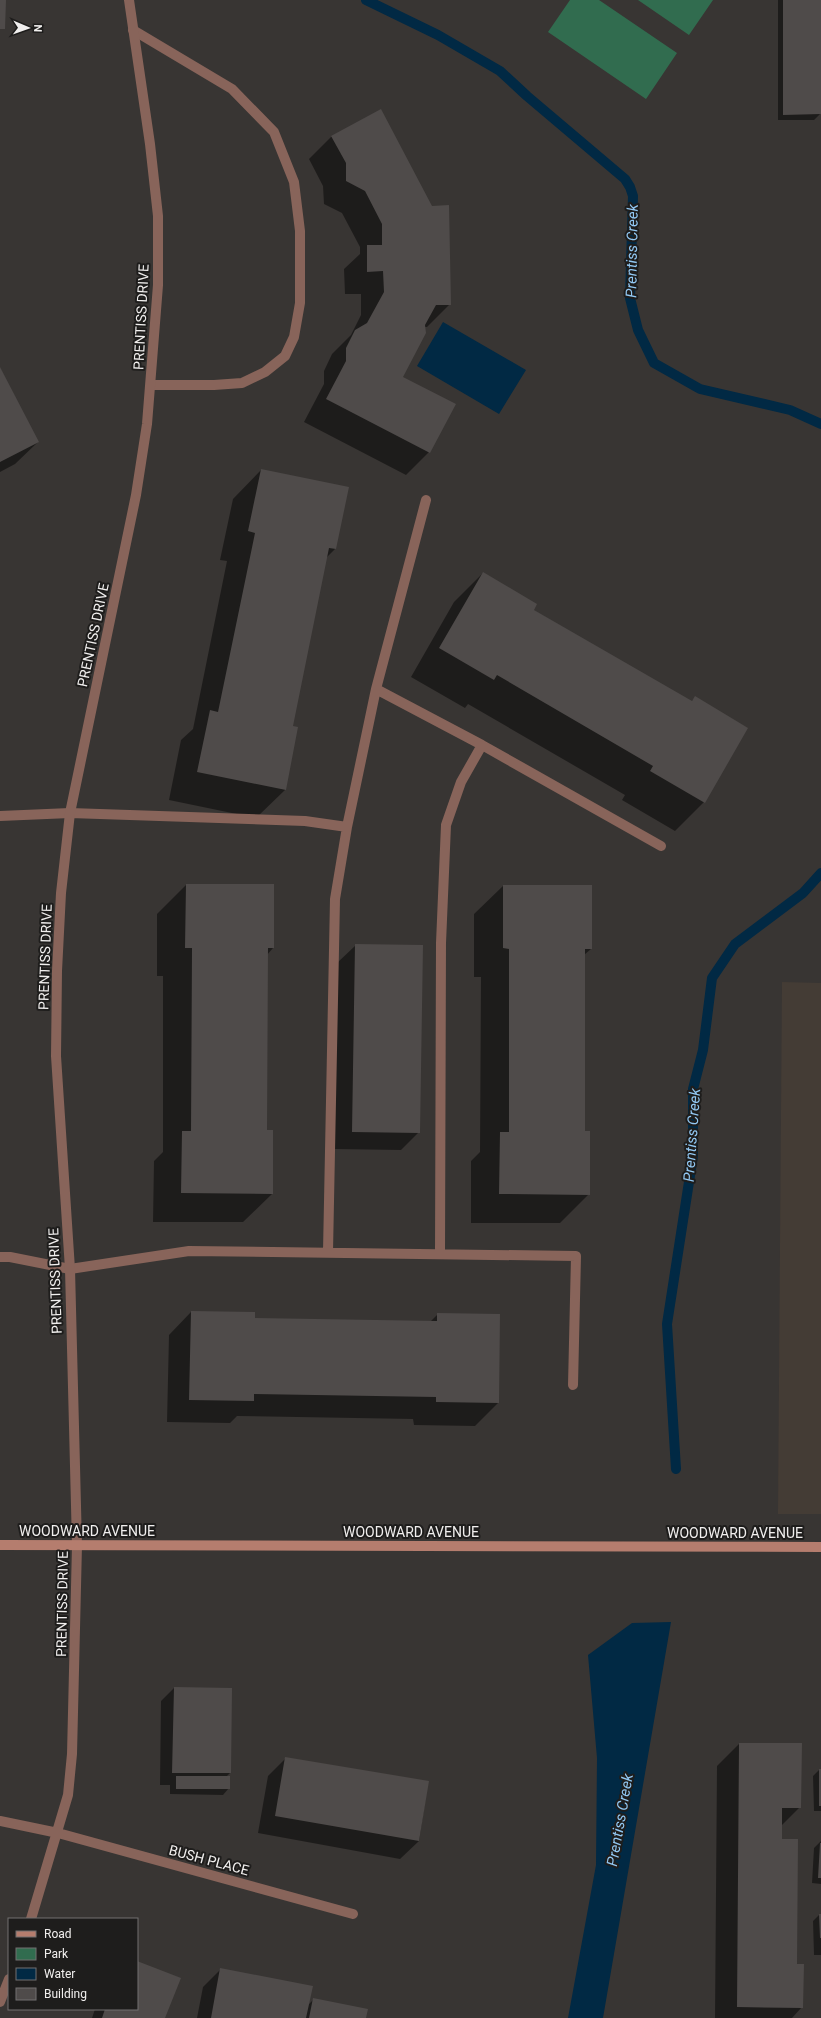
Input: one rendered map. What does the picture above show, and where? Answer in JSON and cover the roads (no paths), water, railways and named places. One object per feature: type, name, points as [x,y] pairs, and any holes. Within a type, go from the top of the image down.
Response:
[{"type":"main road","name":"WOODWARD AVENUE","points":[[0,1545],[821,1547]]},
{"type":"street","name":"PRENTISS DRIVE","points":[[31,1918],[58,1833],[68,1795],[72,1754],[77,1545],[70,1269],[56,1056],[57,971],[61,901],[70,813],[136,495],[147,424],[158,285],[158,216],[150,144],[129,0]]},
{"type":"street","points":[[133,30],[232,89],[274,132],[294,182],[300,231],[300,303],[294,337],[285,356],[265,372],[242,383],[214,385],[151,385]]},
{"type":"street","points":[[328,1252],[336,899],[347,827],[376,689],[426,500]]},
{"type":"street","points":[[376,689],[482,746],[661,846]]},
{"type":"street","points":[[440,1253],[441,943],[446,825],[461,782],[482,746]]},
{"type":"street","points":[[0,816],[70,813],[305,820],[347,827]]},
{"type":"street","points":[[0,1256],[10,1256],[70,1269],[189,1251],[440,1253],[576,1256],[573,1385]]},
{"type":"street","name":"BUSH PLACE","points":[[0,1821],[58,1833],[353,1914]]},
{"type":"street","points":[[0,2002],[8,1982]]},
{"type":"water","points":[[443,322],[526,370],[499,414],[417,366]]},
{"type":"water","points":[[671,1622],[603,2018],[568,2018],[596,1865],[597,1758],[588,1655],[632,1623]]},
{"type":"waterway","name":"Prentiss Creek","points":[[366,0],[438,35],[500,71],[527,96],[625,179],[633,196],[630,298],[638,330],[654,363],[700,389],[790,410],[821,424]]},
{"type":"waterway","name":"Prentiss Creek","points":[[676,1469],[667,1324],[693,1156],[693,1089],[703,1050],[712,978],[735,944],[803,893],[821,873]]}]
